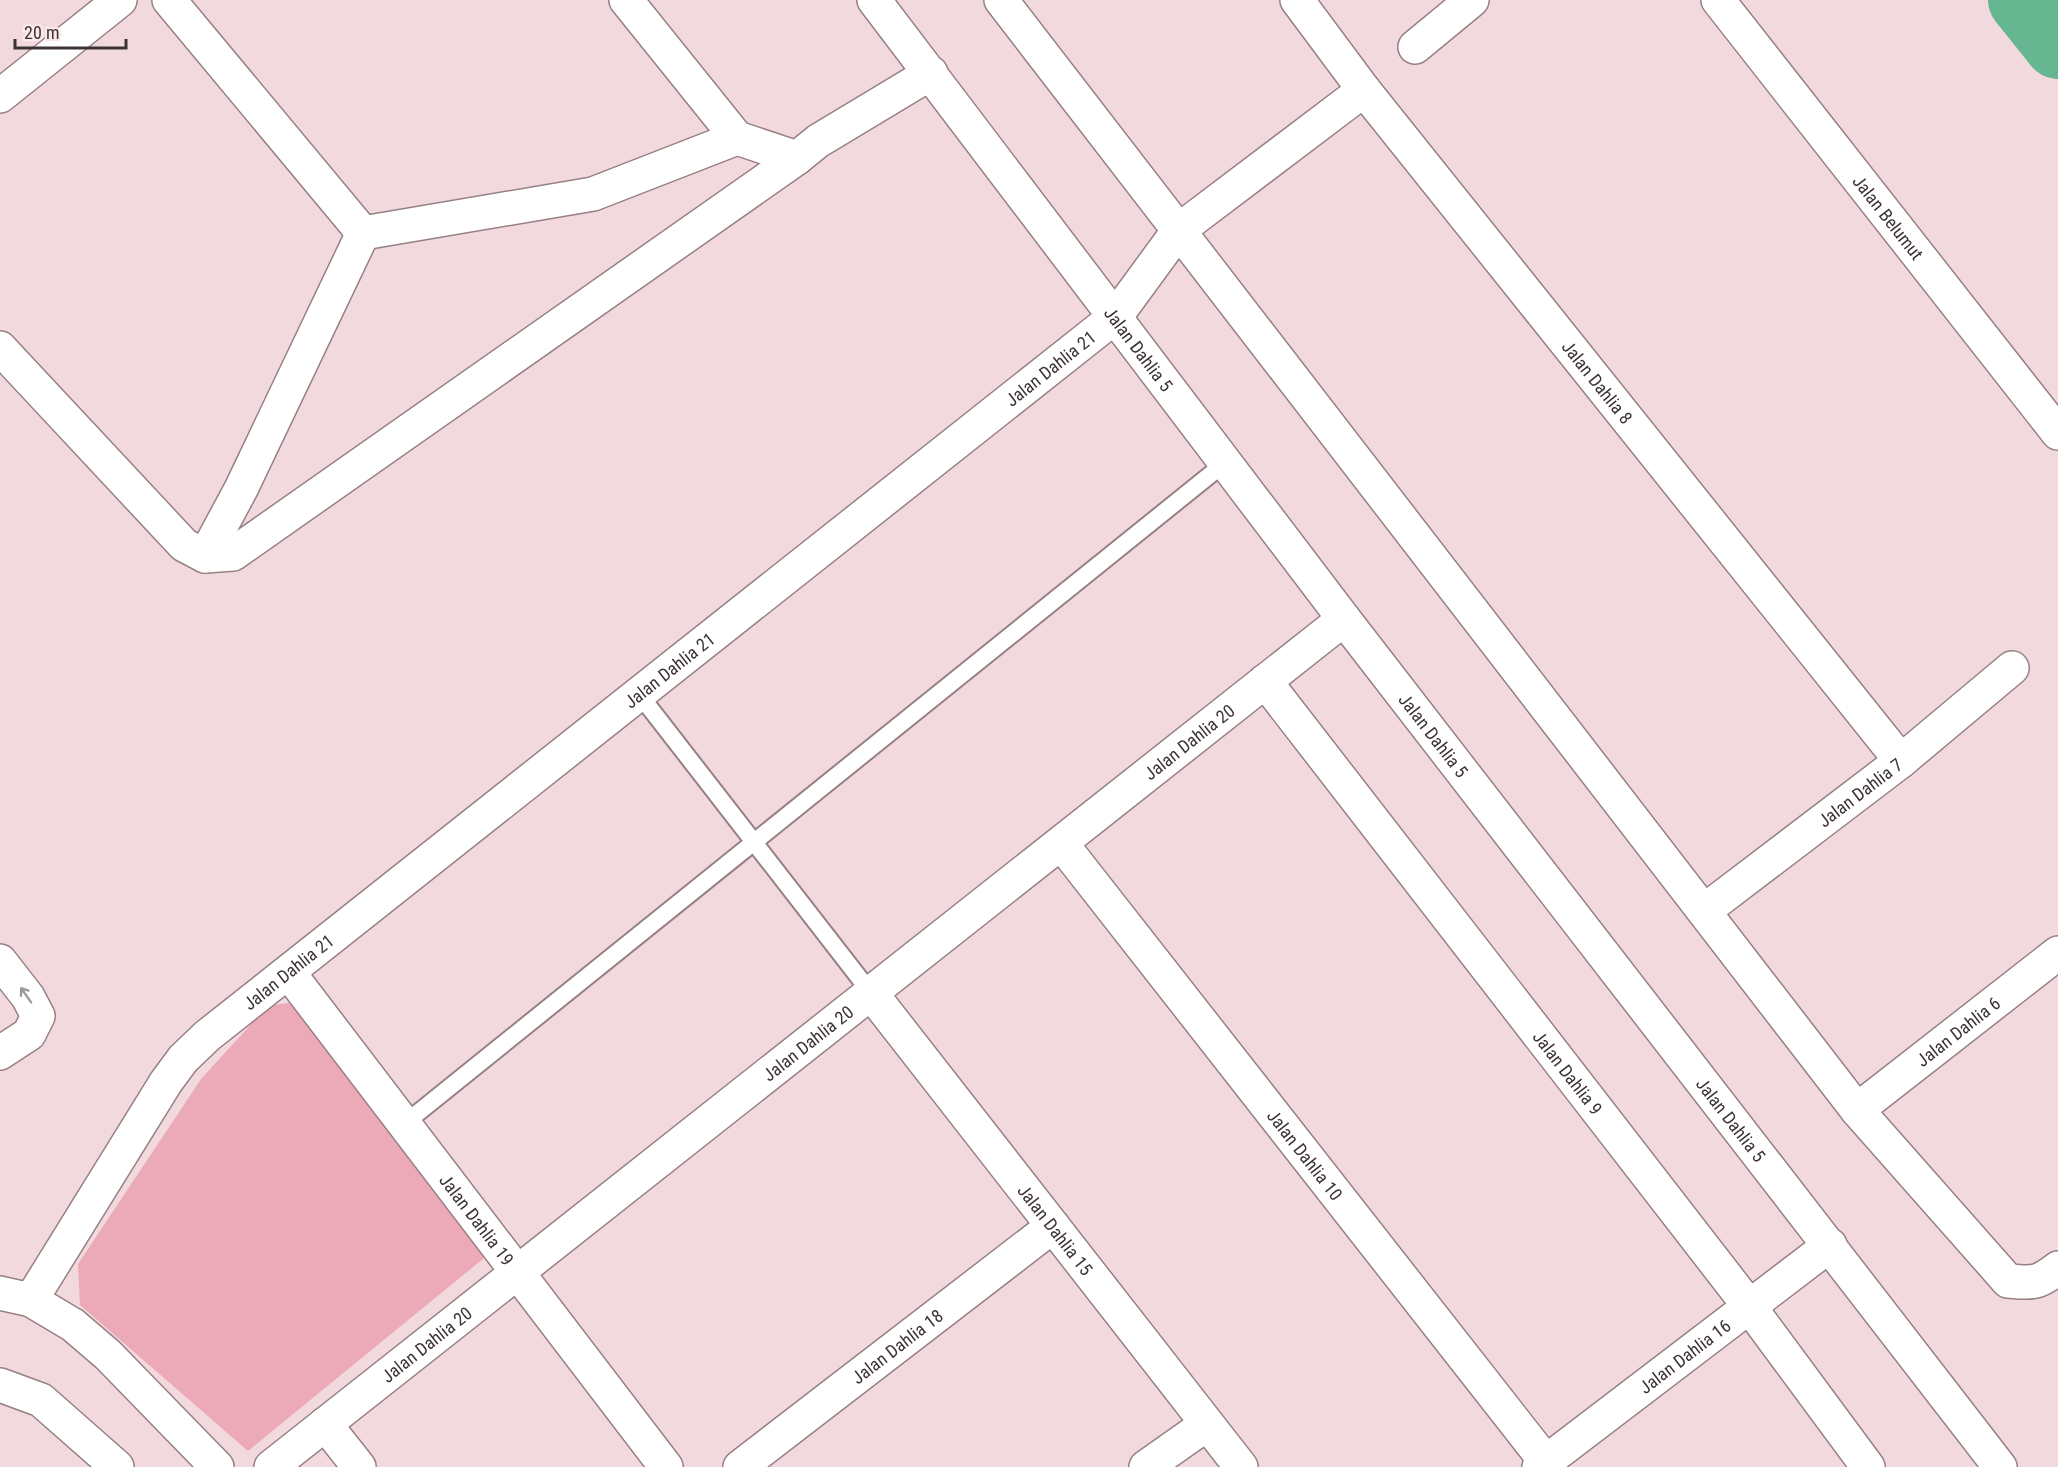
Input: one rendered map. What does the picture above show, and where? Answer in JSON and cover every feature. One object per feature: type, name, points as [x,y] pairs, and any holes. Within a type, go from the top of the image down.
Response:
[{"type":"street","points":[[0,96],[120,0]]},
{"type":"street","points":[[169,0],[363,232]]},
{"type":"street","points":[[626,0],[737,138],[797,158]]},
{"type":"street","name":"Jalan Dahlia 5","points":[[874,0],[1344,619],[2000,1467]]},
{"type":"street","points":[[1001,0],[1857,1110],[2008,1281],[2040,1281],[2058,1268]]},
{"type":"street","name":"Jalan Dahlia 8","points":[[1297,0],[1364,90],[1901,761]]},
{"type":"street","points":[[1415,47],[1472,0]]},
{"type":"street","name":"Jalan Belumut","points":[[1718,0],[2058,433]]},
{"type":"street","points":[[0,348],[184,545],[205,556],[233,554],[818,141],[931,74]]},
{"type":"street","name":"Jalan Dahlia 21","points":[[16,1296],[166,1082],[183,1059],[207,1036],[1116,316],[1179,230],[1364,90]]},
{"type":"street","points":[[363,232],[593,194],[737,138]]},
{"type":"street","points":[[205,556],[241,489],[363,232]]},
{"type":"street","name":"Jalan Dahlia 20","points":[[271,1467],[1344,619]]},
{"type":"street","name":"Jalan Dahlia 7","points":[[1704,911],[1901,761],[2012,668]]},
{"type":"street","name":"Jalan Dahlia 9","points":[[1265,681],[1749,1306],[1868,1467]]},
{"type":"street","name":"Jalan Dahlia 10","points":[[1061,843],[1545,1465]]},
{"type":"street","name":"Jalan Dahlia 6","points":[[1857,1110],[2058,953]]},
{"type":"street","points":[[0,961],[28,997],[38,1016],[29,1034],[0,1053]]},
{"type":"street","name":"Jalan Dahlia 19","points":[[289,973],[666,1467]]},
{"type":"street","name":"Jalan Dahlia 15","points":[[871,993],[1241,1467]]},
{"type":"street","name":"Jalan Dahlia 18","points":[[740,1467],[1053,1226]]},
{"type":"street","name":"Jalan Dahlia 16","points":[[1545,1465],[1830,1245]]},
{"type":"street","points":[[16,1296],[73,1325],[108,1355],[216,1467]]},
{"type":"street","points":[[0,1385],[41,1400],[117,1467]]},
{"type":"street","points":[[325,1424],[358,1467]]},
{"type":"street","points":[[1146,1467],[1207,1424]]},
{"type":"lane","points":[[404,1124],[1226,462]]},
{"type":"lane","points":[[639,694],[871,993]]},
{"type":"shaded area","points":[[295,1002],[489,1254],[248,1451],[80,1305],[78,1264],[201,1079],[268,1006]]},
{"type":"waterway","points":[[2022,0],[2058,45]]}]
